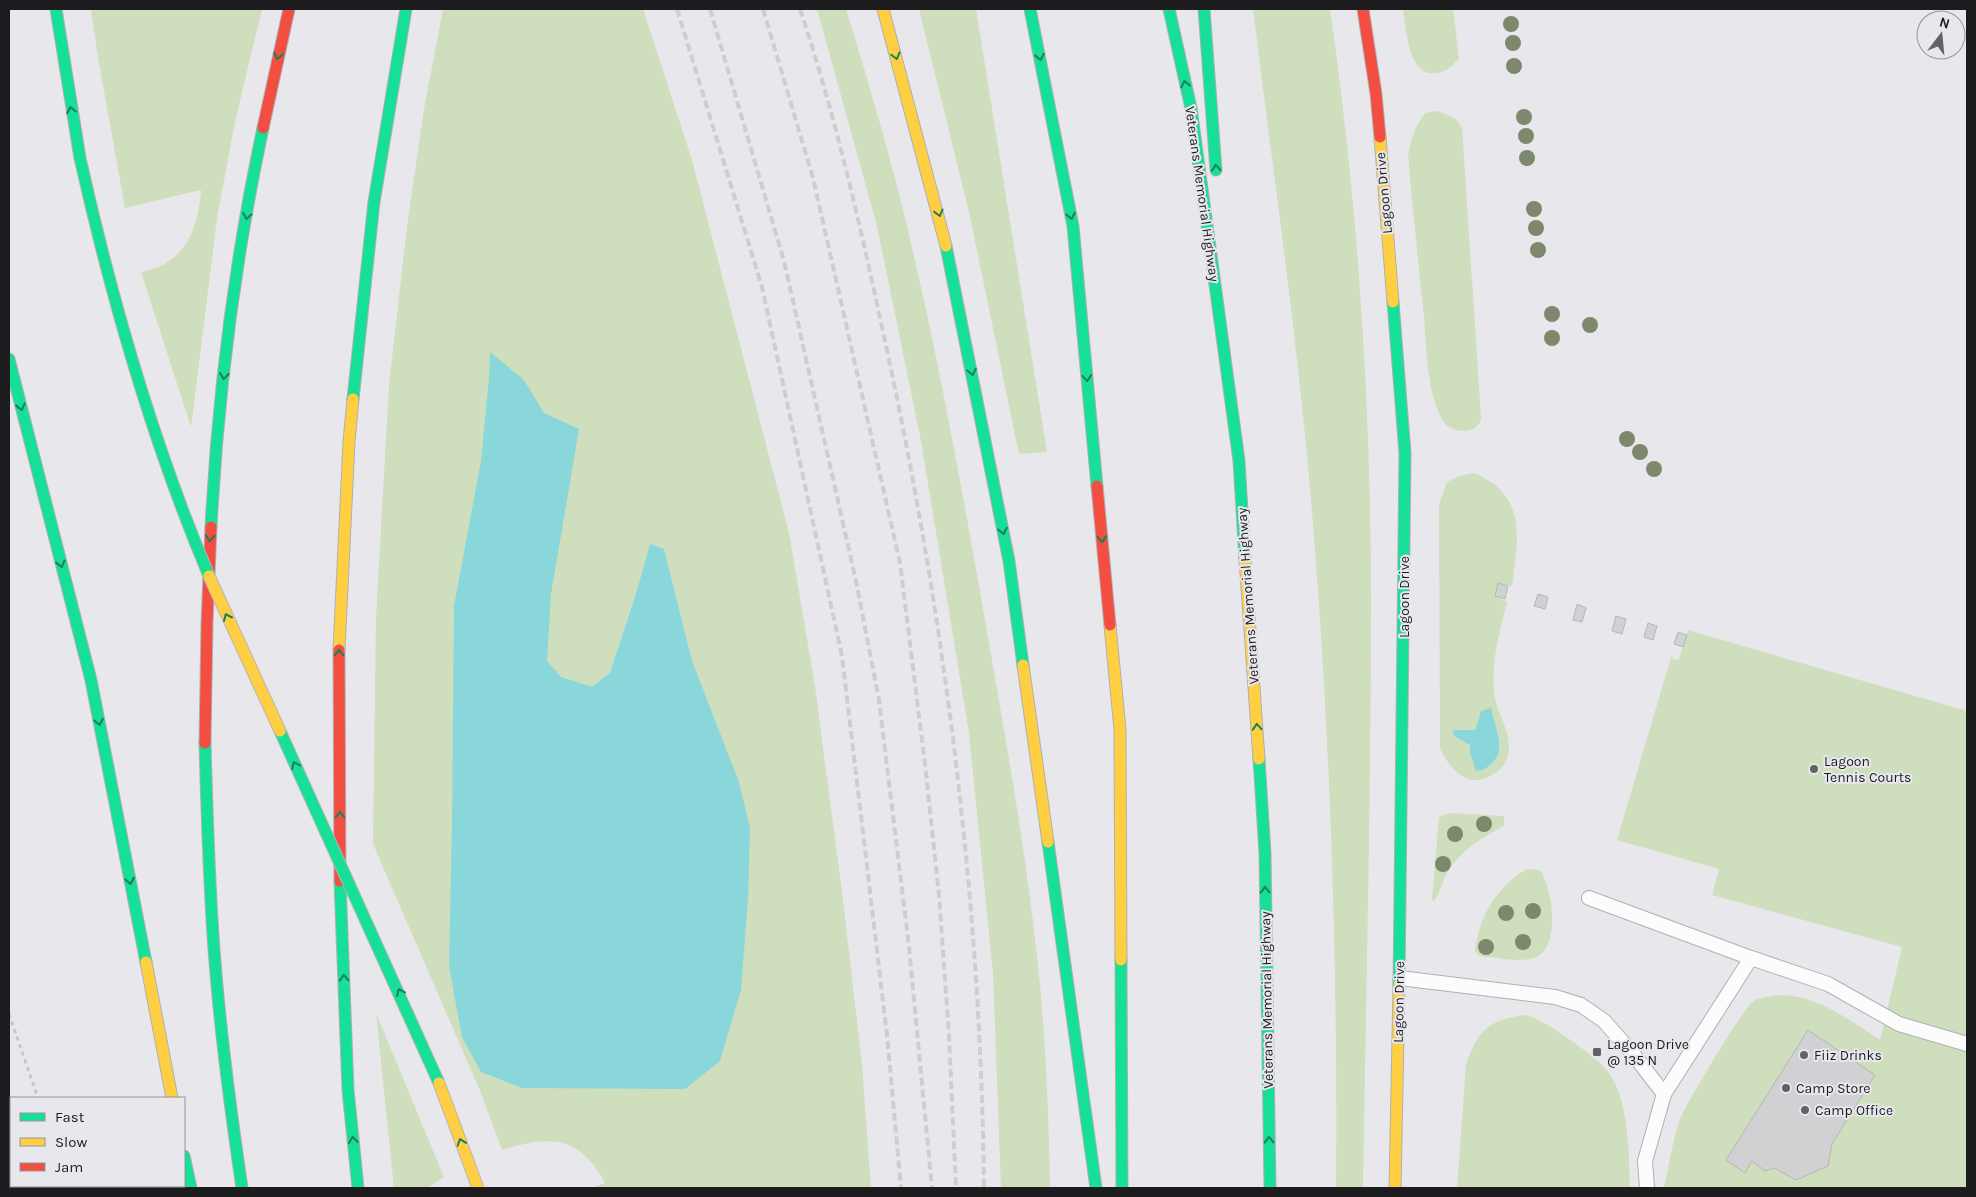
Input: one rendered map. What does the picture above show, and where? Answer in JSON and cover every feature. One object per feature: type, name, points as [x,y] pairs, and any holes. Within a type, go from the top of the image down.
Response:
[{"type":"main road","points":[[56,9],[68,94],[103,261],[120,323],[176,493],[243,654],[422,1042],[449,1108],[478,1188]]},
{"type":"main road","points":[[242,1188],[222,1053],[208,885],[206,613],[214,467],[236,280],[267,105],[289,9]]},
{"type":"main road","points":[[358,1188],[348,1090],[340,873],[339,629],[349,442],[374,202],[406,9]]},
{"type":"main road","points":[[883,9],[944,234],[1009,560],[1096,1188]]},
{"type":"main road","points":[[1030,9],[1073,226],[1120,730],[1122,1188]]},
{"type":"main road","name":"Veterans Memorial Highway","points":[[1169,9],[1191,108],[1239,461],[1265,853],[1270,1188]]},
{"type":"main road","points":[[1204,9],[1218,186]]},
{"type":"main road","name":"Lagoon Drive","points":[[1363,9],[1376,94],[1405,453],[1400,978],[1395,1188]]},
{"type":"main road","points":[[1223,254],[1239,461]]},
{"type":"main road","points":[[9,359],[91,680],[172,1097]]},
{"type":"main road","points":[[185,1161],[191,1188]]},
{"type":"lane","points":[[1589,898],[1751,958],[1828,984],[1899,1024],[1967,1044]]},
{"type":"lane","points":[[1647,1188],[1645,1161],[1664,1094],[1751,958]]},
{"type":"lane","points":[[1400,978],[1555,997],[1581,1005],[1604,1021],[1634,1055],[1664,1094]]},
{"type":"path","points":[[9,1014],[38,1097]]},
{"type":"green space","points":[[91,9],[262,9],[235,122],[217,218],[191,427],[141,272],[156,268],[179,253],[186,243],[197,219],[201,190],[125,208]]},
{"type":"green space","points":[[443,9],[643,9],[692,160],[789,533],[815,686],[843,900],[862,1065],[871,1188],[592,1188],[605,1183],[585,1155],[574,1148],[562,1143],[549,1141],[519,1145],[502,1150],[481,1093],[373,844],[376,617],[389,385],[407,226],[424,109]]},
{"type":"green space","points":[[817,9],[846,9],[875,104],[901,201],[944,397],[1001,711],[1029,892],[1044,1035],[1050,1188],[1001,1188],[993,973],[969,733],[921,441],[877,226]]},
{"type":"green space","points":[[919,9],[976,9],[1047,452],[1019,454],[969,212]]},
{"type":"green space","points":[[1253,9],[1330,9],[1340,82],[1355,230],[1369,452],[1371,601],[1363,1188],[1336,1188],[1334,929],[1328,757],[1318,585],[1299,376]]},
{"type":"green space","points":[[1403,9],[1453,9],[1459,58],[1452,66],[1436,73],[1427,72],[1419,67],[1410,50]]},
{"type":"green space","points":[[1438,111],[1456,119],[1462,128],[1481,417],[1477,426],[1463,431],[1449,427],[1443,421],[1430,384],[1408,156],[1414,133],[1425,113]]},
{"type":"green space","points":[[1474,473],[1491,482],[1504,493],[1516,520],[1517,535],[1512,586],[1498,584],[1495,596],[1507,602],[1497,646],[1493,680],[1495,700],[1508,739],[1508,755],[1498,771],[1483,779],[1475,780],[1467,779],[1454,770],[1440,748],[1439,504],[1447,482],[1459,476]],"holes":[[[1481,711],[1487,715],[1496,727],[1500,750],[1470,753],[1470,745]]]},
{"type":"green space","points":[[1688,630],[1967,711],[1967,1188],[1664,1188],[1674,1138],[1683,1113],[1716,1056],[1749,1005],[1755,1000],[1772,996],[1789,996],[1805,999],[1837,1012],[1880,1040],[1902,947],[1712,895],[1719,869],[1617,840],[1672,654],[1673,660],[1679,659]]},
{"type":"green space","points":[[1449,813],[1504,816],[1504,826],[1480,840],[1458,858],[1447,873],[1434,901],[1432,900],[1439,817]]},
{"type":"green space","points":[[1527,869],[1540,870],[1549,891],[1552,919],[1551,933],[1547,945],[1540,954],[1524,960],[1479,956],[1475,951],[1477,938],[1491,904],[1507,884]]},
{"type":"green space","points":[[376,1013],[444,1177],[427,1188],[394,1188]]},
{"type":"green space","points":[[1526,1015],[1558,1031],[1590,1054],[1607,1070],[1621,1099],[1627,1129],[1630,1188],[1457,1188],[1466,1065],[1470,1053],[1480,1035],[1486,1029],[1503,1020]]},
{"type":"water","points":[[490,352],[524,380],[544,413],[579,429],[551,594],[547,661],[561,677],[592,687],[610,673],[650,544],[664,549],[692,661],[739,782],[750,828],[748,898],[741,990],[720,1061],[685,1089],[522,1088],[481,1072],[462,1037],[449,966],[454,606],[481,461]]},
{"type":"water","points":[[1491,708],[1499,738],[1499,752],[1496,759],[1490,765],[1476,771],[1470,753],[1470,745],[1454,736],[1453,730],[1475,730],[1481,711]]},
{"type":"building","points":[[1498,583],[1508,586],[1505,599],[1495,596]]},
{"type":"building","points":[[1538,594],[1548,597],[1545,609],[1534,606]]},
{"type":"building","points":[[1577,604],[1586,608],[1582,622],[1573,620]]},
{"type":"building","points":[[1616,616],[1626,619],[1622,634],[1612,631]]},
{"type":"building","points":[[1648,623],[1657,626],[1653,640],[1644,637]]},
{"type":"building","points":[[1678,632],[1687,635],[1683,647],[1674,644]]},
{"type":"building","name":"Camp Office","points":[[1808,1030],[1875,1075],[1832,1144],[1828,1166],[1796,1180],[1774,1168],[1765,1171],[1752,1161],[1745,1173],[1726,1160]]},
{"type":"railway","points":[[677,9],[762,287],[842,656],[887,1035],[901,1188]]},
{"type":"railway","points":[[710,9],[784,261],[856,581],[879,700],[909,947],[932,1188]]},
{"type":"railway","points":[[763,9],[813,178],[900,563],[939,895],[949,1036],[956,1188]]},
{"type":"railway","points":[[800,9],[836,132],[876,299],[906,446],[942,656],[956,762],[976,975],[984,1188]]},
{"type":"traffic: fast","points":[[56,9],[80,158]]},
{"type":"traffic: fast","points":[[353,399],[374,202],[406,9]]},
{"type":"traffic: fast","points":[[1030,9],[1073,226],[1097,486]]},
{"type":"traffic: fast","points":[[1169,9],[1191,108],[1239,461],[1245,559]]},
{"type":"traffic: fast","points":[[1204,9],[1216,170]]},
{"type":"traffic: fast","points":[[211,527],[218,427],[229,326],[244,227],[263,128]]},
{"type":"traffic: fast","points":[[80,158],[106,265],[135,370],[169,474],[209,576]]},
{"type":"traffic: fast","points":[[946,246],[1009,561],[1023,665]]},
{"type":"traffic: fast","points":[[1393,302],[1405,453],[1399,985]]},
{"type":"traffic: fast","points":[[9,359],[91,680],[146,962]]},
{"type":"traffic: fast","points":[[280,731],[439,1083]]},
{"type":"traffic: fast","points":[[205,743],[215,962],[220,1019],[242,1188]]},
{"type":"traffic: fast","points":[[1259,759],[1265,853],[1270,1188]]},
{"type":"traffic: fast","points":[[1048,842],[1096,1188]]},
{"type":"traffic: fast","points":[[340,881],[348,1090],[358,1188]]},
{"type":"traffic: fast","points":[[1121,960],[1122,1188]]},
{"type":"traffic: fast","points":[[185,1161],[191,1188]]},
{"type":"traffic: slow","points":[[883,9],[946,246]]},
{"type":"traffic: slow","points":[[1380,137],[1393,302]]},
{"type":"traffic: slow","points":[[339,650],[349,442],[353,399]]},
{"type":"traffic: slow","points":[[1245,559],[1259,759]]},
{"type":"traffic: slow","points":[[209,576],[280,731]]},
{"type":"traffic: slow","points":[[1110,625],[1120,730],[1121,960]]},
{"type":"traffic: slow","points":[[1023,665],[1048,842]]},
{"type":"traffic: slow","points":[[146,962],[172,1097]]},
{"type":"traffic: slow","points":[[1395,1188],[1399,985]]},
{"type":"traffic: slow","points":[[439,1083],[478,1188]]},
{"type":"traffic: jam","points":[[263,128],[289,9]]},
{"type":"traffic: jam","points":[[1363,9],[1376,94],[1380,137]]},
{"type":"traffic: jam","points":[[1097,486],[1110,625]]},
{"type":"traffic: jam","points":[[205,743],[211,527]]},
{"type":"traffic: jam","points":[[339,650],[340,881]]},
{"type":"place","name":"Lagoon Tennis Courts","points":[[1814,769]]},
{"type":"place","name":"Lagoon Drive @ 135 N","points":[[1597,1052]]},
{"type":"place","name":"Fiiz Drinks","points":[[1804,1055]]},
{"type":"place","name":"Camp Store","points":[[1786,1088]]},
{"type":"place","name":"Camp Office","points":[[1805,1110]]}]
